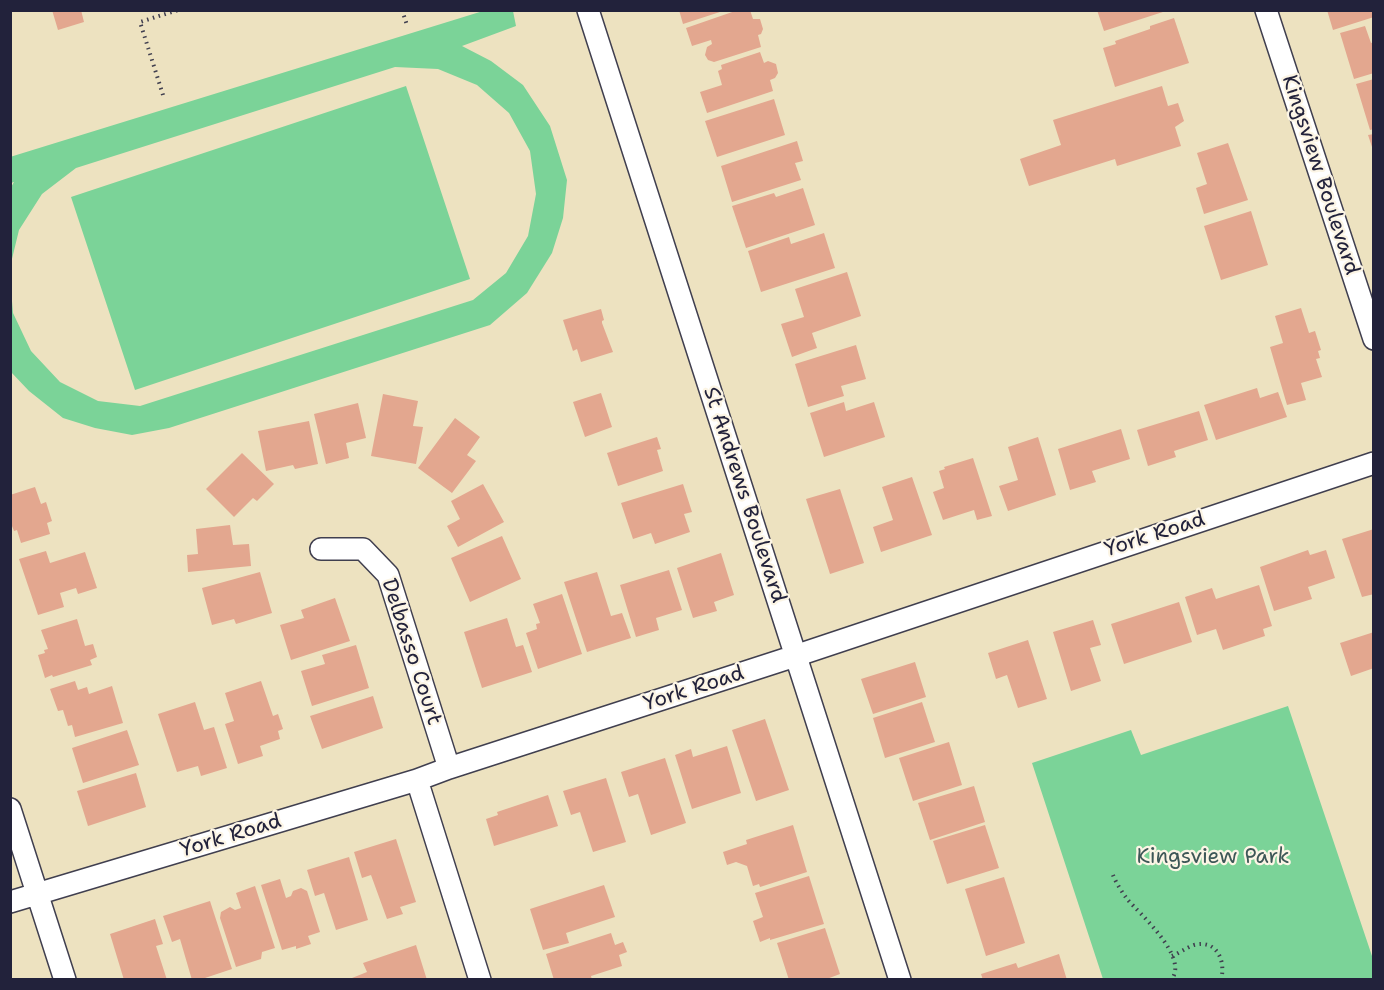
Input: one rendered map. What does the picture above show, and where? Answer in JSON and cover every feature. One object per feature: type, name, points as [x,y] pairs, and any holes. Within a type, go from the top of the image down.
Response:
[{"type":"street","name":"St Andrews Boulevard","points":[[588,10],[900,980]]},
{"type":"street","name":"Kingsview Boulevard","points":[[1266,10],[1374,339]]},
{"type":"street","name":"York Road","points":[[10,902],[417,780],[1374,463]]},
{"type":"street","name":"Delbasso Court","points":[[321,549],[363,549],[388,574],[449,768]]},
{"type":"street","points":[[417,780],[480,980]]},
{"type":"street","points":[[10,809],[65,980]]},
{"type":"path","points":[[163,95],[140,22],[178,10]]},
{"type":"path","points":[[402,10],[407,25]]},
{"type":"path","points":[[1113,875],[1126,898],[1163,939],[1172,956],[1175,971],[1171,980]]},
{"type":"path","points":[[1172,956],[1196,945],[1208,946],[1217,951],[1222,960],[1224,970],[1221,980]]},
{"type":"green space","points":[[483,11],[513,11],[516,26],[462,46],[491,61],[523,85],[550,126],[567,180],[563,218],[552,253],[527,293],[490,325],[169,428],[132,435],[95,428],[63,418],[29,391],[11,372],[11,289],[13,313],[31,351],[60,382],[98,401],[140,406],[473,300],[506,273],[528,236],[536,194],[530,151],[509,113],[477,85],[438,69],[395,67],[76,168],[42,194],[19,230],[11,263],[10,189],[14,182],[11,183],[10,157]]},
{"type":"green space","points":[[406,86],[470,279],[135,390],[71,197]]},
{"type":"green space","name":"Kingsview Park","points":[[1288,706],[1373,959],[1373,979],[1103,979],[1032,763],[1131,730],[1141,755]]},
{"type":"building","points":[[52,10],[81,10],[84,22],[58,30]]},
{"type":"building","points":[[679,10],[723,10],[723,11],[683,24]]},
{"type":"building","points":[[738,10],[750,10],[753,19],[760,19],[763,29],[758,35],[761,47],[714,62],[708,60],[705,55],[707,47],[712,44],[711,40],[692,46],[686,28]]},
{"type":"building","points":[[1097,10],[1166,10],[1166,11],[1104,31]]},
{"type":"building","points":[[1327,10],[1374,10],[1374,17],[1333,30]]},
{"type":"building","points":[[1174,18],[1189,63],[1115,87],[1103,48],[1116,44],[1115,41],[1150,29],[1150,26]]},
{"type":"building","points":[[1365,26],[1371,43],[1374,42],[1374,73],[1354,79],[1340,33]]},
{"type":"building","points":[[760,52],[764,63],[768,61],[776,64],[778,73],[770,80],[773,91],[707,113],[700,92],[722,85],[718,71],[722,69],[721,65]]},
{"type":"building","points":[[1374,79],[1374,129],[1370,130],[1356,84]]},
{"type":"building","points":[[1162,86],[1168,106],[1178,103],[1184,121],[1175,127],[1181,146],[1117,166],[1115,159],[1029,186],[1020,159],[1061,145],[1053,120]]},
{"type":"building","points":[[774,99],[785,135],[717,157],[705,121]]},
{"type":"building","points":[[1374,134],[1374,150],[1373,150],[1368,135]]},
{"type":"building","points":[[797,141],[803,161],[795,163],[801,180],[732,202],[721,166]]},
{"type":"building","points":[[1228,143],[1248,200],[1204,214],[1196,188],[1207,184],[1197,153]]},
{"type":"building","points":[[803,188],[815,225],[746,248],[732,206],[774,193],[776,197]]},
{"type":"building","points":[[1251,211],[1268,265],[1221,280],[1204,226]]},
{"type":"building","points":[[824,233],[835,268],[761,292],[748,251],[789,237],[791,244]]},
{"type":"building","points":[[847,272],[861,316],[812,333],[817,348],[792,357],[781,324],[804,317],[795,289]]},
{"type":"building","points":[[1301,308],[1309,333],[1315,331],[1321,350],[1318,351],[1320,358],[1316,359],[1322,377],[1301,383],[1306,400],[1287,405],[1270,347],[1283,343],[1275,316]]},
{"type":"building","points":[[601,309],[604,320],[602,323],[613,352],[581,362],[577,349],[573,351],[563,320]]},
{"type":"building","points":[[856,345],[866,379],[841,386],[844,396],[808,407],[795,364]]},
{"type":"building","points":[[1257,388],[1260,398],[1278,392],[1287,417],[1216,440],[1204,405]]},
{"type":"building","points":[[601,393],[612,427],[585,437],[573,402]]},
{"type":"building","points":[[383,394],[418,401],[413,426],[423,427],[416,464],[371,456]]},
{"type":"building","points":[[844,402],[846,411],[874,402],[885,437],[824,457],[810,413]]},
{"type":"building","points":[[358,403],[366,438],[346,443],[349,458],[326,464],[314,414]]},
{"type":"building","points":[[1199,411],[1208,440],[1174,451],[1176,457],[1148,466],[1137,430]]},
{"type":"building","points":[[455,418],[480,437],[467,455],[476,461],[452,493],[418,468]]},
{"type":"building","points":[[309,421],[318,464],[295,469],[293,465],[266,471],[258,431]]},
{"type":"building","points":[[1121,429],[1130,459],[1092,471],[1096,482],[1070,490],[1058,449]]},
{"type":"building","points":[[657,437],[661,449],[657,450],[663,471],[618,486],[607,453]]},
{"type":"building","points":[[1038,437],[1056,495],[1008,511],[999,486],[1018,480],[1008,447]]},
{"type":"building","points":[[242,453],[274,484],[257,501],[253,498],[234,517],[206,489]]},
{"type":"building","points":[[973,458],[992,516],[977,520],[974,510],[943,520],[933,492],[944,488],[939,471],[945,469],[944,467]]},
{"type":"building","points":[[912,477],[932,535],[881,552],[873,527],[893,520],[882,487]]},
{"type":"building","points":[[483,484],[504,522],[458,547],[447,526],[460,519],[451,501]]},
{"type":"building","points":[[683,484],[692,512],[684,514],[690,532],[655,544],[651,533],[633,539],[621,503]]},
{"type":"building","points":[[35,487],[41,504],[46,502],[52,521],[47,523],[50,534],[21,543],[17,530],[14,531],[10,521],[10,495]]},
{"type":"building","points":[[840,489],[864,563],[830,574],[806,499]]},
{"type":"building","points":[[230,525],[233,545],[249,544],[251,566],[188,572],[187,555],[198,554],[196,529]]},
{"type":"building","points":[[1374,529],[1374,594],[1362,597],[1342,539]]},
{"type":"building","points":[[502,536],[521,579],[470,602],[451,558]]},
{"type":"building","points":[[1308,550],[1310,555],[1326,550],[1335,578],[1308,587],[1312,599],[1274,611],[1260,567]]},
{"type":"building","points":[[46,551],[50,563],[85,552],[97,588],[78,594],[76,588],[60,593],[64,607],[38,615],[19,559]]},
{"type":"building","points":[[721,553],[734,595],[714,602],[717,611],[693,618],[677,568]]},
{"type":"building","points":[[669,570],[682,610],[656,618],[659,630],[636,637],[620,585]]},
{"type":"building","points":[[260,572],[272,613],[236,624],[234,619],[212,625],[202,588]]},
{"type":"building","points":[[597,572],[611,616],[622,613],[631,638],[587,652],[564,582]]},
{"type":"building","points":[[1259,585],[1272,626],[1263,629],[1265,636],[1223,650],[1216,629],[1197,635],[1185,597],[1212,588],[1216,599]]},
{"type":"building","points":[[562,594],[582,654],[538,669],[526,633],[537,629],[536,624],[540,623],[533,604]]},
{"type":"building","points":[[335,598],[350,641],[291,660],[280,625],[304,618],[301,610]]},
{"type":"building","points":[[1179,602],[1192,642],[1124,664],[1111,624]]},
{"type":"building","points":[[507,618],[516,647],[523,645],[532,672],[482,688],[464,632]]},
{"type":"building","points":[[77,619],[85,646],[93,644],[97,657],[90,660],[92,665],[45,678],[38,655],[45,653],[44,650],[48,649],[41,630]]},
{"type":"building","points":[[1093,620],[1101,645],[1090,648],[1101,681],[1071,691],[1053,632]]},
{"type":"building","points":[[1374,632],[1374,668],[1351,676],[1340,643]]},
{"type":"building","points":[[1028,640],[1047,699],[1018,708],[1007,675],[996,679],[988,653]]},
{"type":"building","points":[[356,645],[369,688],[312,706],[301,671],[325,664],[322,655]]},
{"type":"building","points":[[915,662],[926,697],[873,714],[861,679]]},
{"type":"building","points":[[75,681],[78,690],[87,687],[89,694],[112,686],[123,723],[75,737],[72,725],[68,726],[63,710],[58,711],[50,689]]},
{"type":"building","points":[[261,681],[273,716],[278,714],[283,729],[278,731],[280,739],[260,746],[263,756],[238,764],[225,724],[234,721],[225,693]]},
{"type":"building","points":[[373,696],[383,728],[322,749],[310,716]]},
{"type":"building","points":[[195,702],[204,730],[214,727],[227,768],[201,776],[198,766],[177,772],[158,714]]},
{"type":"building","points":[[922,702],[935,742],[885,758],[873,718]]},
{"type":"building","points":[[765,719],[789,790],[756,801],[732,730]]},
{"type":"building","points":[[127,730],[139,765],[83,783],[72,748]]},
{"type":"building","points":[[949,742],[962,785],[913,801],[899,758]]},
{"type":"building","points":[[727,746],[741,793],[692,809],[675,755],[691,749],[693,757]]},
{"type":"building","points":[[665,758],[686,823],[651,835],[638,794],[629,797],[621,772]]},
{"type":"building","points":[[136,773],[146,807],[88,826],[77,791]]},
{"type":"building","points":[[606,778],[626,842],[593,852],[580,812],[571,815],[563,791]]},
{"type":"building","points":[[974,786],[985,822],[930,840],[918,803]]},
{"type":"building","points":[[548,795],[558,826],[494,846],[486,819],[498,815],[497,812]]},
{"type":"building","points":[[793,825],[807,872],[760,887],[759,884],[753,886],[747,866],[736,862],[727,865],[723,852],[747,844],[746,840]]},
{"type":"building","points":[[985,825],[999,868],[947,884],[933,841]]},
{"type":"building","points":[[396,839],[416,902],[400,907],[403,914],[387,919],[371,875],[362,878],[354,852]]},
{"type":"building","points":[[349,857],[368,920],[336,930],[324,893],[315,896],[307,870]]},
{"type":"building","points":[[809,876],[824,924],[760,942],[753,921],[763,917],[755,893]]},
{"type":"building","points":[[1004,877],[1025,943],[986,956],[965,889]]},
{"type":"building","points":[[280,879],[286,898],[291,896],[293,891],[301,888],[307,891],[320,932],[308,936],[311,944],[296,949],[296,946],[282,950],[261,885]]},
{"type":"building","points":[[604,885],[615,917],[566,933],[569,943],[543,950],[530,909]]},
{"type":"building","points":[[255,886],[275,948],[262,952],[261,959],[236,967],[220,918],[221,912],[230,907],[235,910],[241,908],[236,893]]},
{"type":"building","points":[[210,901],[232,969],[199,980],[192,980],[180,939],[172,942],[163,916]]},
{"type":"building","points":[[155,919],[163,944],[156,946],[167,980],[124,980],[110,934]]},
{"type":"building","points":[[825,928],[840,974],[824,980],[789,980],[777,943]]},
{"type":"building","points":[[611,933],[615,945],[623,942],[627,952],[619,955],[622,966],[591,976],[592,980],[554,980],[546,954]]},
{"type":"building","points":[[416,945],[427,980],[347,980],[367,972],[363,963]]},
{"type":"building","points":[[1059,954],[1067,980],[983,980],[981,974],[1016,963],[1018,968]]}]
